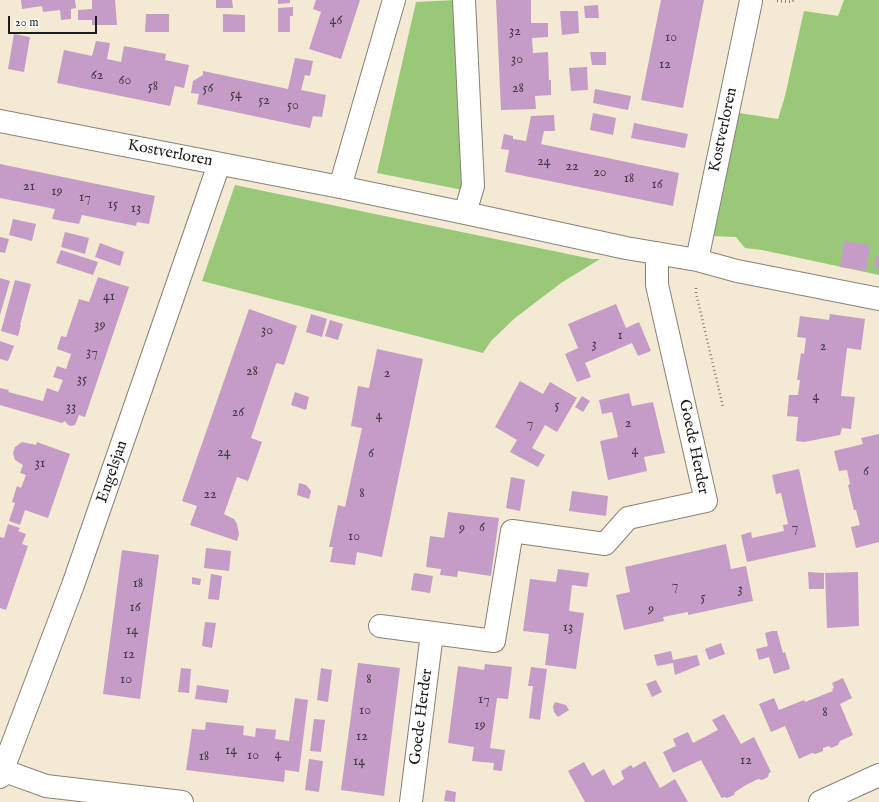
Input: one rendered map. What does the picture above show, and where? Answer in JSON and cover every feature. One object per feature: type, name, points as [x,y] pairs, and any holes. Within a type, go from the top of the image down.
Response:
[{"type":"street","points":[[340,187],[394,0]]},
{"type":"street","points":[[464,0],[473,186],[465,213]]},
{"type":"street","name":"Kostverloren","points":[[697,260],[751,1]]},
{"type":"street","name":"Kostverloren","points":[[0,121],[340,187],[626,248],[697,260],[736,271],[879,299]]},
{"type":"street","name":"Engelsjan","points":[[1,774],[73,584],[219,164]]},
{"type":"street","name":"Goede Herder","points":[[380,626],[494,641],[512,531],[606,544],[628,518],[706,501],[657,285],[657,253]]},
{"type":"street","name":"Goede Herder","points":[[411,802],[432,632]]},
{"type":"street","points":[[1,774],[46,786],[182,802]]},
{"type":"street","points":[[820,802],[879,774]]},
{"type":"path","points":[[697,260],[696,293],[723,406]]},
{"type":"green space","points":[[455,0],[463,190],[377,173],[416,2]]},
{"type":"green space","points":[[844,0],[879,0],[879,275],[762,250],[745,248],[736,237],[711,236],[719,192],[739,113],[778,119],[785,96],[804,11],[838,16]]},
{"type":"green space","points":[[235,185],[592,259],[600,259],[561,283],[515,318],[491,341],[483,353],[202,281]]},
{"type":"building","points":[[21,0],[75,0],[76,8],[71,9],[71,19],[61,20],[60,10],[43,12],[42,6],[22,9]]},
{"type":"building","points":[[92,0],[115,0],[117,25],[92,25],[92,20],[78,20],[78,10],[92,9]]},
{"type":"building","points":[[216,0],[232,0],[233,8],[216,8]]},
{"type":"building","points":[[278,0],[290,0],[290,3],[278,4]]},
{"type":"building","points":[[316,0],[360,0],[341,59],[309,49],[321,12],[313,9]]},
{"type":"building","points":[[496,0],[531,0],[531,23],[548,23],[548,37],[532,38],[533,53],[548,52],[549,80],[551,80],[551,95],[535,96],[536,109],[501,110]]},
{"type":"building","points":[[661,0],[704,0],[683,108],[641,100]]},
{"type":"building","points":[[598,5],[599,18],[585,18],[584,6]]},
{"type":"building","points":[[293,7],[293,16],[290,16],[290,32],[278,32],[278,8]]},
{"type":"building","points":[[560,11],[578,11],[579,33],[562,35]]},
{"type":"building","points":[[146,14],[169,14],[169,32],[145,32]]},
{"type":"building","points":[[223,14],[245,15],[245,32],[223,32]]},
{"type":"building","points":[[14,34],[30,37],[24,72],[8,69]]},
{"type":"building","points":[[96,41],[110,43],[107,59],[121,62],[124,46],[166,54],[165,60],[189,65],[184,88],[175,86],[170,106],[57,83],[64,50],[92,56]]},
{"type":"building","points":[[590,52],[606,52],[606,65],[592,65]]},
{"type":"building","points":[[295,58],[313,61],[310,76],[305,75],[301,90],[326,95],[322,117],[313,116],[310,128],[197,104],[199,94],[191,93],[193,81],[203,75],[203,71],[288,89]]},
{"type":"building","points":[[587,67],[588,90],[571,91],[569,68]]},
{"type":"building","points":[[595,89],[631,96],[628,110],[593,103]]},
{"type":"building","points":[[593,113],[616,118],[613,135],[590,130]]},
{"type":"building","points":[[554,115],[555,131],[544,131],[541,144],[679,173],[673,206],[505,172],[509,150],[501,149],[504,134],[513,136],[513,139],[526,141],[531,116]]},
{"type":"building","points":[[634,123],[688,134],[685,148],[631,138]]},
{"type":"building","points":[[0,164],[155,196],[149,224],[137,222],[136,226],[82,215],[79,224],[52,219],[55,209],[0,198]]},
{"type":"building","points":[[13,219],[36,224],[32,241],[9,235]]},
{"type":"building","points":[[65,232],[89,238],[85,254],[61,247]]},
{"type":"building","points":[[0,237],[9,239],[5,253],[0,252]]},
{"type":"building","points":[[844,241],[870,245],[866,271],[840,267]]},
{"type":"building","points":[[100,243],[124,252],[120,266],[95,257]]},
{"type":"building","points":[[61,250],[98,262],[93,275],[56,263]]},
{"type":"building","points":[[876,255],[879,256],[879,268],[874,267]]},
{"type":"building","points":[[98,277],[129,287],[85,417],[79,415],[75,425],[71,426],[65,421],[62,423],[0,405],[0,388],[9,390],[8,392],[43,401],[47,388],[58,392],[63,380],[53,377],[57,366],[66,369],[71,354],[57,349],[61,336],[66,337],[79,299],[89,302]]},
{"type":"building","points":[[0,278],[10,281],[0,315]]},
{"type":"building","points":[[15,280],[31,284],[18,336],[1,331]]},
{"type":"building","points":[[616,304],[626,328],[639,322],[651,351],[638,356],[632,343],[585,363],[591,377],[577,382],[565,354],[578,348],[568,324]]},
{"type":"building","points":[[249,309],[297,326],[284,365],[276,364],[251,438],[262,442],[248,481],[237,477],[224,514],[234,519],[237,524],[239,534],[237,541],[190,525],[197,506],[182,501]]},
{"type":"building","points":[[311,314],[327,319],[322,337],[306,332]]},
{"type":"building","points":[[830,314],[865,319],[861,350],[847,348],[841,396],[855,397],[851,429],[842,428],[840,435],[804,442],[796,441],[798,417],[787,416],[789,395],[798,395],[800,380],[797,380],[801,353],[804,354],[806,338],[797,337],[800,316],[829,320]]},
{"type":"building","points":[[330,320],[343,324],[338,340],[325,336]]},
{"type":"building","points":[[0,341],[14,346],[8,361],[0,359]]},
{"type":"building","points":[[377,349],[423,359],[382,557],[357,552],[355,565],[330,562],[333,547],[329,547],[338,505],[345,507],[362,428],[351,426],[358,386],[369,388]]},
{"type":"building","points":[[520,381],[543,394],[550,382],[577,398],[557,432],[545,425],[532,448],[545,455],[538,467],[510,452],[517,440],[495,427]]},
{"type":"building","points":[[295,392],[309,397],[306,410],[291,405]]},
{"type":"building","points":[[629,393],[632,406],[653,402],[665,453],[644,457],[647,471],[608,480],[600,441],[618,437],[612,412],[602,414],[599,400]]},
{"type":"building","points":[[582,396],[590,401],[583,412],[575,407]]},
{"type":"building","points":[[879,434],[879,542],[856,548],[851,527],[860,525],[851,498],[847,470],[839,471],[834,451],[863,444],[861,438]]},
{"type":"building","points":[[22,442],[36,445],[37,442],[70,454],[48,518],[25,510],[20,525],[9,521],[15,503],[12,502],[17,486],[21,488],[26,475],[20,473],[23,465],[15,460],[13,453],[15,447]]},
{"type":"building","points":[[799,469],[816,547],[747,562],[741,535],[751,532],[752,538],[784,531],[783,525],[788,524],[781,493],[776,494],[772,475]]},
{"type":"building","points":[[511,477],[525,480],[520,511],[506,508]]},
{"type":"building","points":[[299,483],[306,485],[311,491],[309,499],[297,495]]},
{"type":"building","points":[[572,491],[608,496],[606,516],[569,511]]},
{"type":"building","points":[[448,512],[499,518],[491,576],[458,571],[457,577],[440,575],[441,569],[426,567],[430,536],[444,538]]},
{"type":"building","points":[[8,524],[20,528],[18,531],[26,534],[22,544],[28,546],[6,610],[0,608],[0,537],[4,538]]},
{"type":"building","points":[[726,544],[731,569],[746,566],[753,601],[688,615],[688,612],[663,617],[664,621],[624,630],[616,595],[630,592],[625,567]]},
{"type":"building","points":[[206,548],[231,551],[229,571],[204,568]]},
{"type":"building","points":[[122,550],[159,555],[140,699],[103,694]]},
{"type":"building","points":[[558,569],[589,573],[587,587],[572,585],[569,611],[584,613],[576,669],[545,665],[549,634],[523,631],[530,579],[556,582]]},
{"type":"building","points":[[808,572],[824,573],[824,589],[809,589]]},
{"type":"building","points":[[858,572],[859,626],[827,628],[825,573]]},
{"type":"building","points":[[414,573],[433,576],[430,593],[411,590]]},
{"type":"building","points":[[211,574],[222,576],[219,600],[208,599]]},
{"type":"building","points":[[192,577],[201,579],[200,585],[192,584]]},
{"type":"building","points":[[205,622],[216,623],[212,648],[202,646]]},
{"type":"building","points":[[777,631],[783,653],[785,652],[790,669],[774,674],[769,657],[759,660],[756,649],[768,646],[765,633]]},
{"type":"building","points":[[721,643],[725,654],[709,660],[705,649]]},
{"type":"building","points":[[671,651],[673,660],[697,655],[700,665],[675,675],[673,663],[657,666],[654,655]]},
{"type":"building","points":[[358,663],[400,668],[384,796],[341,790]]},
{"type":"building","points":[[485,664],[512,667],[508,699],[497,698],[490,748],[505,750],[502,771],[493,770],[494,763],[472,761],[474,747],[448,743],[458,666],[484,670]]},
{"type":"building","points":[[531,667],[547,669],[540,720],[529,718],[533,686],[528,686]]},
{"type":"building","points":[[181,668],[191,669],[189,693],[178,692]]},
{"type":"building","points":[[321,668],[332,670],[328,702],[317,700]]},
{"type":"building","points":[[843,678],[852,698],[840,704],[853,735],[840,741],[838,745],[831,748],[829,746],[823,748],[823,751],[815,754],[812,753],[799,759],[785,726],[771,732],[759,704],[774,698],[779,710],[804,700],[805,702],[833,691],[832,689],[834,688],[832,683]]},
{"type":"building","points":[[656,680],[662,692],[652,697],[646,684]]},
{"type":"building","points":[[197,685],[229,690],[227,703],[195,699]]},
{"type":"building","points":[[295,698],[308,700],[299,772],[285,770],[284,782],[186,770],[192,729],[205,730],[206,722],[244,726],[243,735],[255,737],[256,728],[276,730],[275,739],[289,741]]},
{"type":"building","points":[[555,702],[566,705],[569,710],[558,717],[554,712],[553,706]]},
{"type":"building","points":[[724,714],[741,744],[754,737],[771,772],[769,773],[768,777],[762,780],[758,779],[746,785],[735,792],[734,795],[727,798],[721,798],[701,760],[673,773],[663,752],[676,746],[673,739],[688,732],[693,743],[718,730],[712,720]]},
{"type":"building","points":[[314,719],[325,720],[321,752],[310,751]]},
{"type":"building","points":[[309,759],[323,761],[319,792],[305,790]]},
{"type":"building","points":[[645,761],[660,788],[675,779],[688,802],[585,802],[568,771],[584,762],[592,776],[604,769],[613,786],[624,779],[621,771],[631,765],[633,768]]},
{"type":"building","points":[[446,790],[456,792],[455,802],[444,801]]}]
